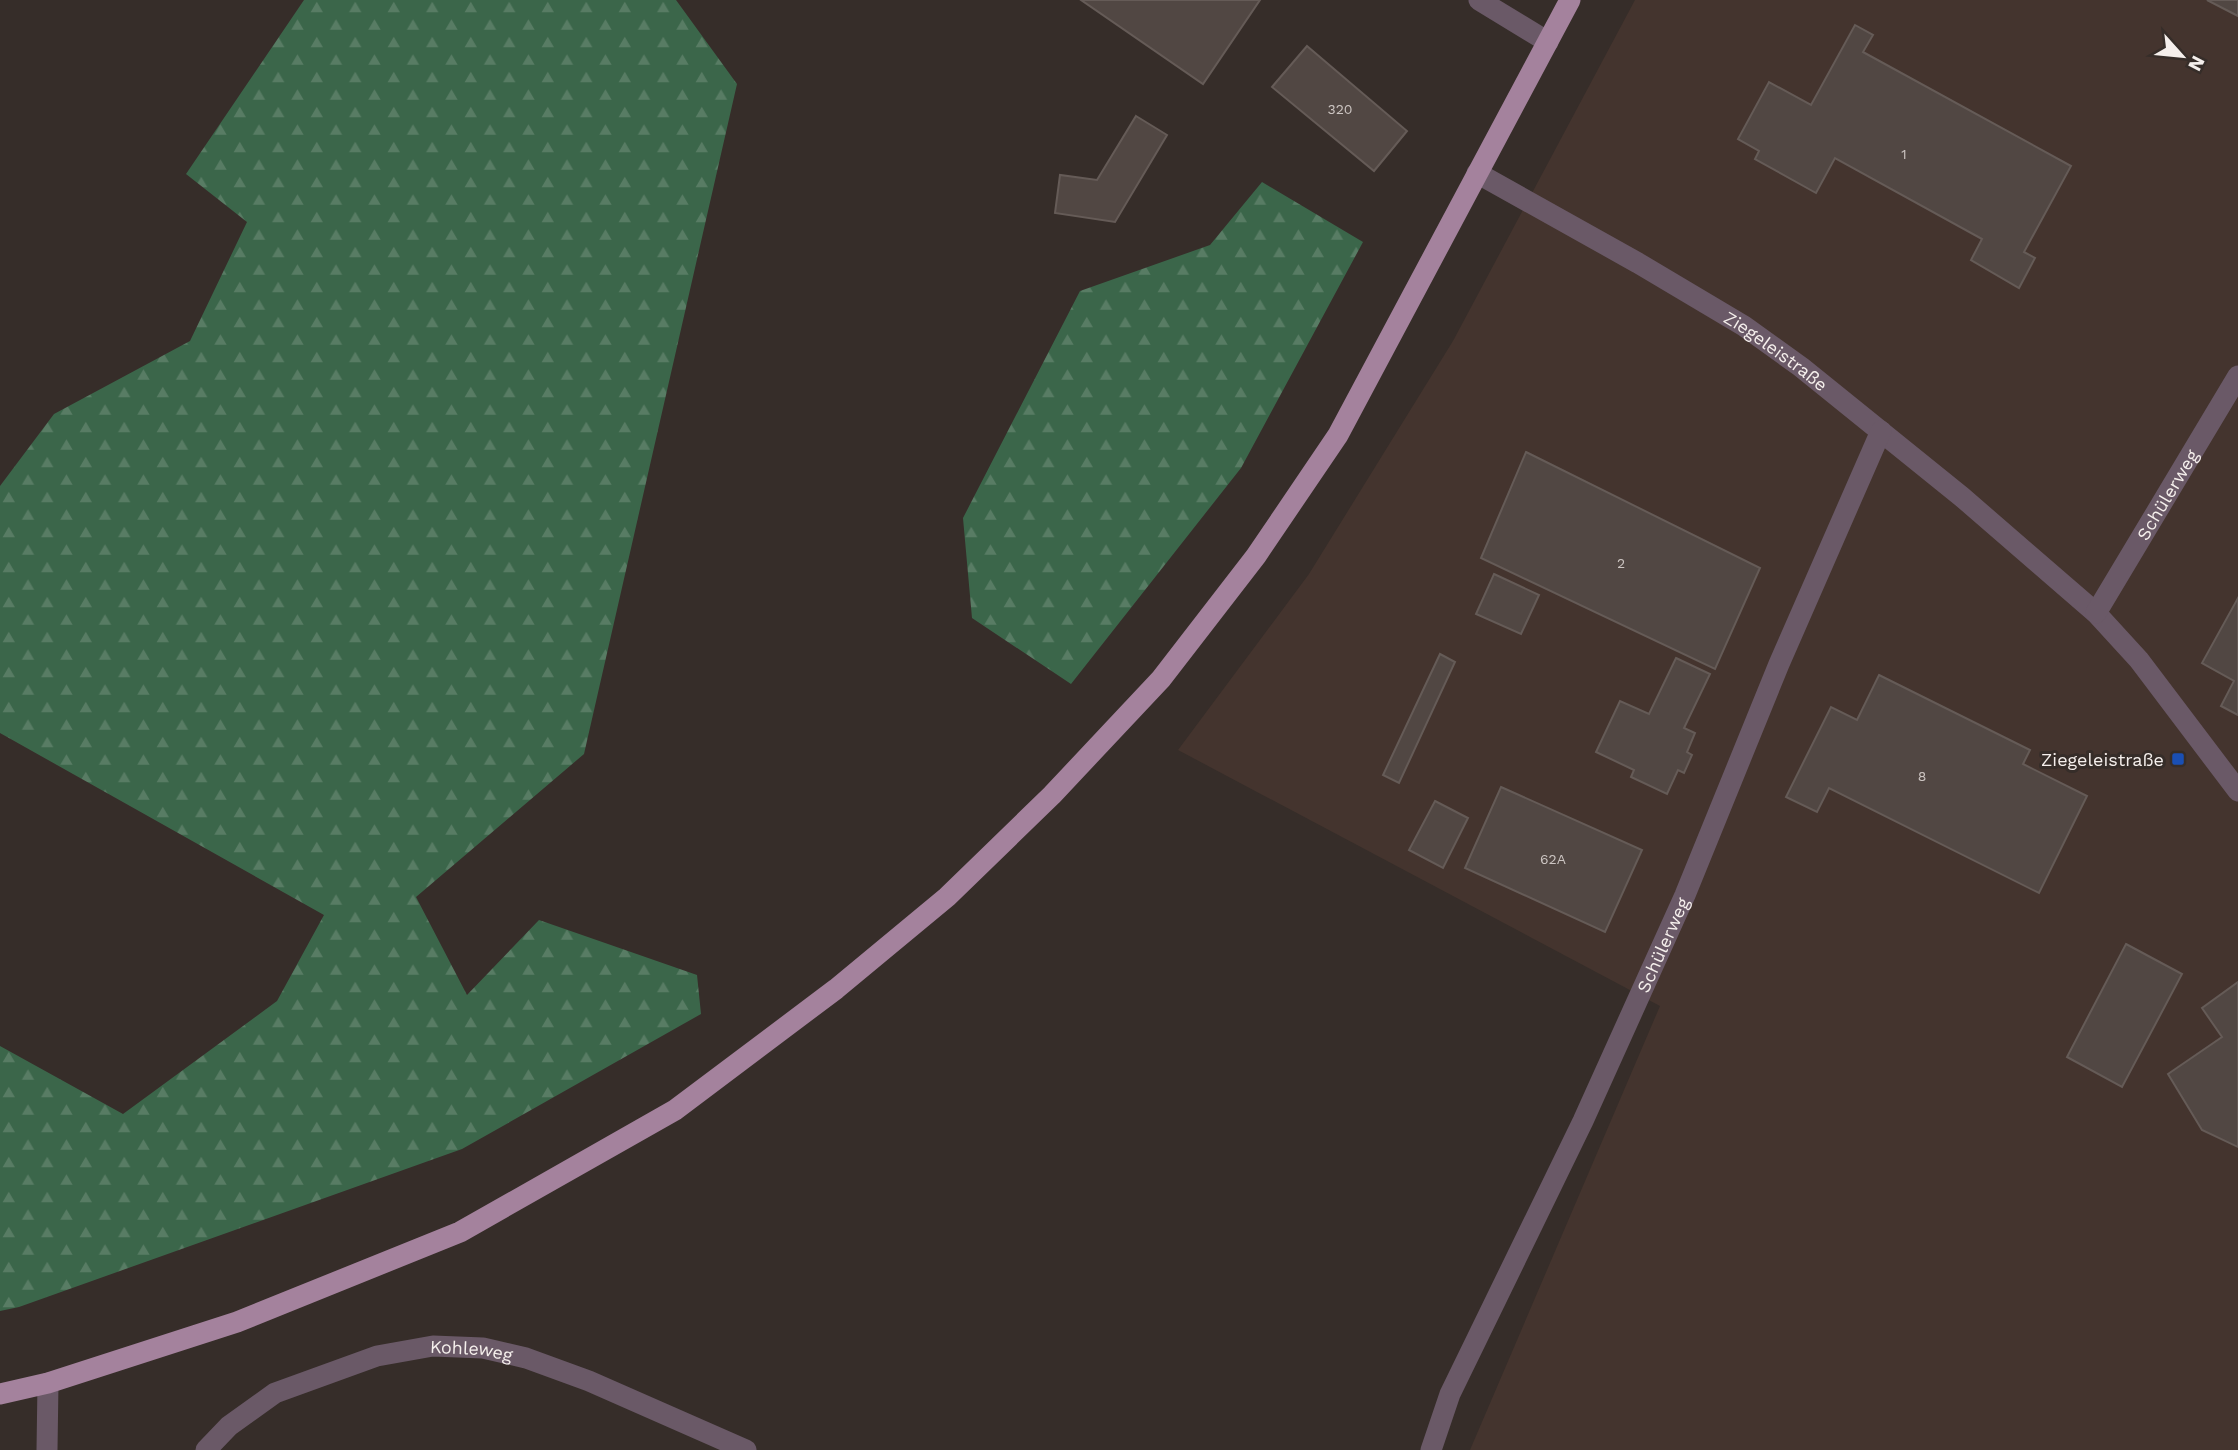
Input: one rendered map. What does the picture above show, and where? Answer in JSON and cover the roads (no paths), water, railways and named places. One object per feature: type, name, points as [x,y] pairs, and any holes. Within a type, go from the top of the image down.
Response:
[{"type":"main road","points":[[0,1394],[48,1383],[237,1322],[460,1233],[675,1110],[836,989],[947,897],[1052,795],[1161,679],[1256,556],[1338,435],[1570,0]]},
{"type":"street","points":[[1479,0],[1548,42]]},
{"type":"street","name":"Ziegeleistraße","points":[[1477,173],[1639,263],[1744,326],[1801,367],[1881,431],[2096,613],[2139,660],[2238,791]]},
{"type":"street","name":"Schülerweg","points":[[2096,613],[2238,376]]},
{"type":"street","name":"Schülerweg","points":[[1431,1450],[1450,1394],[1583,1121],[1685,895],[1779,664],[1881,431]]},
{"type":"street","name":"Kohleweg","points":[[206,1450],[229,1426],[275,1393],[377,1356],[433,1346],[483,1348],[526,1358],[589,1381],[746,1450]]},
{"type":"street","points":[[47,1450],[48,1383]]},
{"type":"place","name":"Ziegeleistraße","points":[[2178,759]]}]
